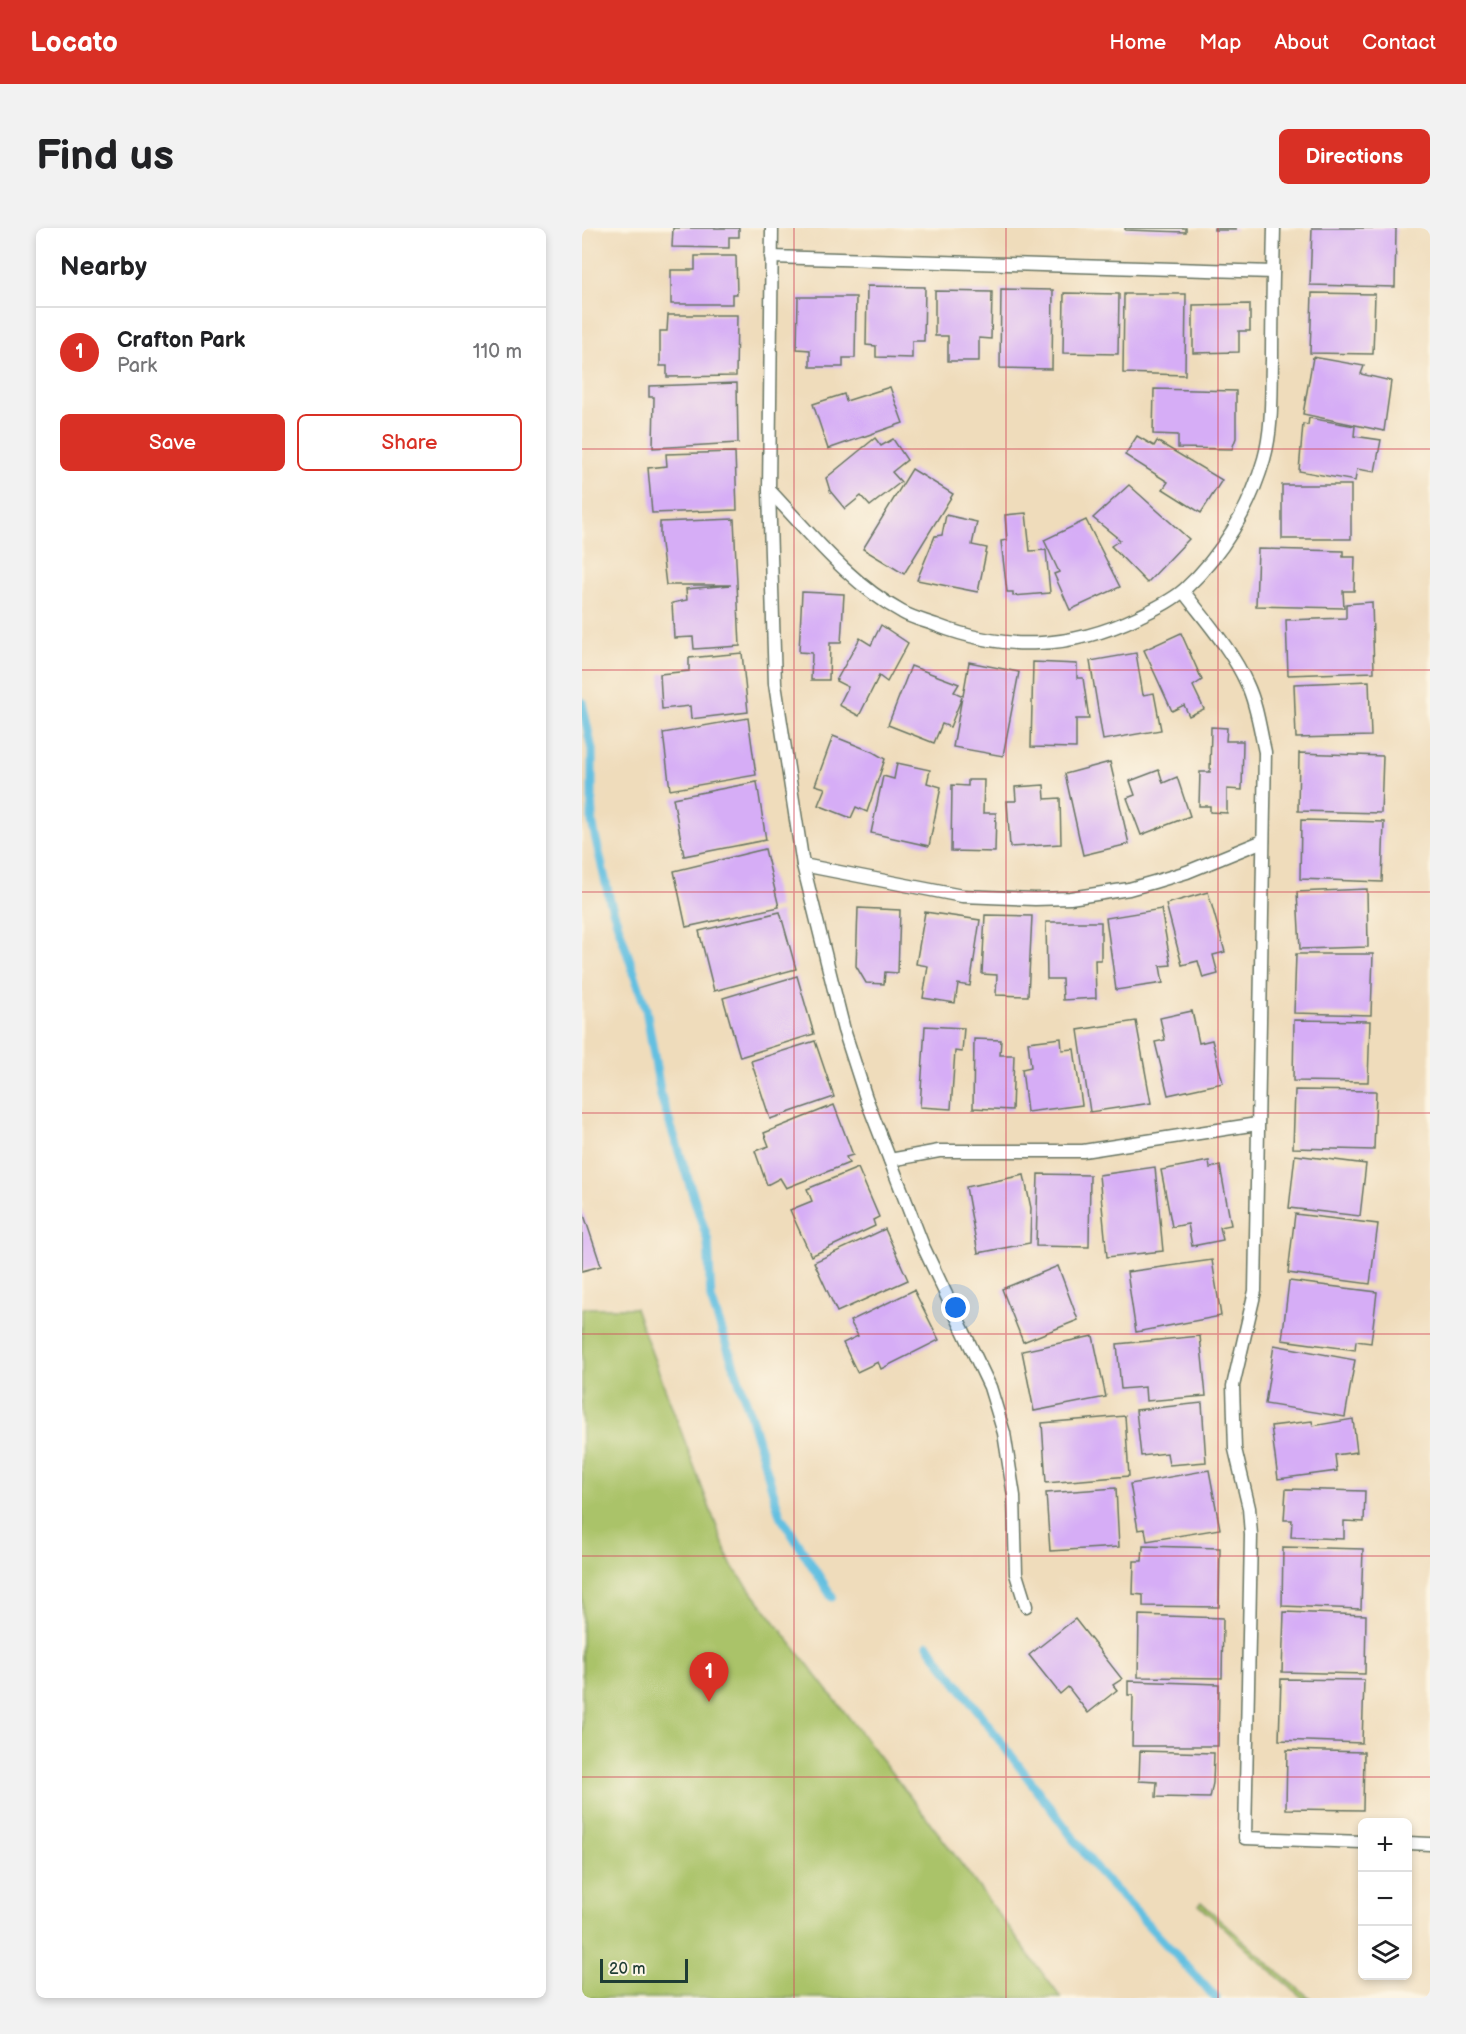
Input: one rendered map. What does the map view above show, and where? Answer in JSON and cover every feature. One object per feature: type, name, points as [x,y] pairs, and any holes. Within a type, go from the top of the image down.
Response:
[{"type":"lane","points":[[772,228],[769,490],[775,684],[803,865],[844,1030],[866,1098],[923,1246],[990,1387],[1004,1433],[1014,1496],[1016,1575],[1026,1606]]},
{"type":"lane","points":[[769,490],[840,565],[864,586],[903,612],[954,632],[994,641],[1038,644],[1083,638],[1145,614],[1183,591],[1212,561],[1236,525],[1264,458],[1271,416],[1274,228]]},
{"type":"lane","points":[[771,256],[1273,272]]},
{"type":"lane","points":[[1183,591],[1238,665],[1248,685],[1265,752],[1255,1291],[1236,1364],[1232,1407],[1236,1449],[1249,1508],[1251,1534],[1245,1838],[1358,1842]]},
{"type":"lane","points":[[803,865],[962,896],[1070,898],[1129,890],[1187,872],[1263,841]]},
{"type":"lane","points":[[891,1160],[939,1151],[1083,1151],[1257,1124]]},
{"type":"lane","points":[[1412,1843],[1430,1844]]},
{"type":"green space","points":[[582,1308],[635,1308],[731,1565],[942,1838],[1061,1998],[582,1998]]},
{"type":"green space","points":[[1201,1902],[1310,1998],[1303,1998],[1267,1968],[1199,1905]]},
{"type":"building","points":[[673,228],[739,228],[739,237],[729,237],[729,248],[672,247]]},
{"type":"building","points":[[1125,228],[1186,228],[1186,232],[1125,230]]},
{"type":"building","points":[[1214,228],[1236,228],[1236,230],[1214,230]]},
{"type":"building","points":[[1312,228],[1396,228],[1395,287],[1310,285]]},
{"type":"building","points":[[695,256],[736,256],[737,294],[732,294],[732,304],[671,304],[671,270],[695,270]]},
{"type":"building","points":[[867,286],[925,287],[924,341],[912,341],[912,358],[876,357],[876,346],[866,345]]},
{"type":"building","points":[[1001,289],[1053,290],[1052,369],[1000,368]]},
{"type":"building","points":[[935,291],[992,292],[991,339],[979,338],[979,361],[948,361],[948,336],[935,336]]},
{"type":"building","points":[[1064,293],[1119,294],[1118,354],[1063,353]]},
{"type":"building","points":[[1312,293],[1375,294],[1373,354],[1310,353]]},
{"type":"building","points":[[1124,294],[1186,294],[1185,375],[1123,373]]},
{"type":"building","points":[[798,297],[856,297],[855,358],[843,358],[843,367],[810,367],[810,350],[797,349]]},
{"type":"building","points":[[1250,304],[1250,331],[1239,331],[1239,352],[1193,353],[1193,305]]},
{"type":"building","points":[[668,315],[737,315],[736,376],[667,377],[667,366],[660,366],[660,331],[667,331]]},
{"type":"building","points":[[1313,357],[1364,366],[1361,374],[1391,381],[1384,431],[1303,414]]},
{"type":"building","points":[[737,383],[738,443],[653,448],[654,397],[649,397],[649,386]]},
{"type":"building","points":[[890,387],[903,423],[828,449],[813,404],[844,394],[846,401]]},
{"type":"building","points":[[1154,389],[1236,391],[1236,438],[1232,449],[1178,448],[1178,435],[1153,434]]},
{"type":"building","points":[[1309,418],[1355,426],[1354,436],[1381,440],[1375,472],[1357,469],[1355,481],[1299,471],[1303,424],[1308,425]]},
{"type":"building","points":[[1137,436],[1154,446],[1157,441],[1222,480],[1201,513],[1163,489],[1168,482],[1125,455]]},
{"type":"building","points":[[875,438],[881,446],[893,439],[907,460],[892,472],[901,482],[870,506],[861,496],[845,509],[830,491],[826,478]]},
{"type":"building","points":[[735,452],[737,510],[652,513],[648,468],[667,466],[666,454]]},
{"type":"building","points":[[912,469],[953,494],[904,574],[863,549]]},
{"type":"building","points":[[1129,485],[1189,539],[1147,583],[1111,546],[1120,540],[1093,518]]},
{"type":"building","points":[[1282,485],[1351,485],[1351,539],[1282,539]]},
{"type":"building","points":[[1026,513],[1030,551],[1046,550],[1050,593],[1013,596],[1013,592],[1007,592],[1001,541],[1007,540],[1005,515]]},
{"type":"building","points":[[946,515],[977,522],[972,545],[987,548],[978,592],[917,580],[935,536],[942,535]]},
{"type":"building","points":[[734,519],[740,646],[694,649],[693,637],[674,638],[672,603],[687,600],[686,589],[731,585],[666,585],[660,522]]},
{"type":"building","points":[[1086,520],[1120,587],[1070,610],[1054,574],[1059,572],[1044,540]]},
{"type":"building","points":[[1258,549],[1343,551],[1343,557],[1355,557],[1354,591],[1343,591],[1344,608],[1256,606]]},
{"type":"building","points":[[802,592],[844,594],[841,643],[830,643],[829,680],[811,680],[812,653],[799,652]]},
{"type":"building","points":[[1372,602],[1374,672],[1288,675],[1286,620],[1346,618],[1346,604]]},
{"type":"building","points":[[881,625],[908,643],[887,682],[879,676],[859,716],[839,705],[848,687],[836,681],[860,638],[871,645]]},
{"type":"building","points":[[1181,633],[1202,680],[1193,686],[1204,709],[1189,716],[1184,705],[1172,711],[1144,650]]},
{"type":"building","points":[[742,653],[748,712],[691,719],[690,706],[662,709],[660,674],[689,671],[689,658]]},
{"type":"building","points":[[1136,653],[1143,695],[1154,693],[1161,730],[1103,740],[1090,661]]},
{"type":"building","points":[[969,662],[1019,672],[1003,756],[953,747],[962,697],[950,727],[942,724],[934,743],[888,725],[911,666],[959,684],[954,692],[963,696]]},
{"type":"building","points":[[1033,662],[1077,664],[1077,678],[1083,678],[1089,719],[1076,719],[1076,748],[1031,747]]},
{"type":"building","points":[[1369,681],[1371,736],[1296,738],[1294,684]]},
{"type":"building","points":[[748,718],[756,775],[670,790],[663,733]]},
{"type":"building","points":[[1211,727],[1227,728],[1226,741],[1243,741],[1242,790],[1227,789],[1227,813],[1210,812],[1210,806],[1199,806],[1200,772],[1210,772]]},
{"type":"building","points":[[833,736],[885,759],[867,812],[856,807],[851,818],[818,805],[825,788],[815,785]]},
{"type":"building","points":[[1299,753],[1383,756],[1381,813],[1298,811]]},
{"type":"building","points":[[1110,762],[1129,844],[1083,855],[1065,774]]},
{"type":"building","points":[[897,763],[930,770],[927,783],[941,787],[929,846],[871,833],[883,776],[894,779]]},
{"type":"building","points":[[1159,770],[1163,783],[1177,777],[1190,816],[1141,835],[1127,798],[1135,795],[1130,781]]},
{"type":"building","points":[[968,780],[984,780],[983,813],[996,813],[995,852],[951,851],[952,785],[968,786]]},
{"type":"building","points":[[757,782],[766,840],[684,856],[673,798]]},
{"type":"building","points":[[1044,785],[1045,799],[1060,798],[1061,844],[1010,847],[1007,801],[1016,801],[1015,787]]},
{"type":"building","points":[[1301,820],[1384,822],[1382,882],[1300,879]]},
{"type":"building","points":[[765,849],[779,907],[686,927],[674,871]]},
{"type":"building","points":[[1367,889],[1368,947],[1300,949],[1297,892]]},
{"type":"building","points":[[1208,892],[1225,952],[1213,955],[1218,974],[1203,978],[1198,961],[1182,965],[1166,904]]},
{"type":"building","points":[[858,908],[900,910],[898,973],[885,972],[884,984],[866,983],[856,966]]},
{"type":"building","points":[[1161,909],[1171,965],[1160,966],[1163,983],[1116,990],[1106,918]]},
{"type":"building","points":[[780,912],[796,969],[714,991],[699,931]]},
{"type":"building","points":[[925,912],[980,920],[970,986],[958,984],[955,1003],[923,998],[928,966],[916,964]]},
{"type":"building","points":[[985,915],[1032,916],[1028,996],[996,995],[997,975],[982,974]]},
{"type":"building","points":[[1046,922],[1101,922],[1101,960],[1095,960],[1096,998],[1063,1000],[1062,979],[1047,979]]},
{"type":"building","points":[[1296,954],[1373,954],[1371,1015],[1294,1013]]},
{"type":"building","points":[[797,976],[814,1034],[740,1057],[723,998]]},
{"type":"building","points":[[1192,1011],[1199,1043],[1212,1040],[1223,1083],[1168,1095],[1155,1042],[1165,1040],[1160,1018]]},
{"type":"building","points":[[1294,1020],[1370,1021],[1368,1082],[1293,1081]]},
{"type":"building","points":[[1136,1021],[1151,1103],[1090,1112],[1078,1030]]},
{"type":"building","points":[[925,1026],[964,1028],[962,1052],[955,1051],[951,1109],[920,1107]]},
{"type":"building","points":[[1061,1038],[1062,1050],[1074,1049],[1082,1105],[1027,1112],[1022,1069],[1031,1067],[1028,1042]]},
{"type":"building","points":[[974,1039],[1001,1040],[1000,1055],[1014,1055],[1012,1110],[973,1108]]},
{"type":"building","points":[[815,1041],[834,1097],[770,1119],[751,1061]]},
{"type":"building","points":[[1295,1090],[1376,1091],[1374,1150],[1293,1148]]},
{"type":"building","points":[[834,1105],[853,1155],[846,1157],[849,1163],[786,1188],[780,1178],[767,1185],[755,1151],[769,1146],[764,1133]]},
{"type":"building","points":[[1295,1155],[1366,1164],[1360,1216],[1289,1208]]},
{"type":"building","points":[[1209,1161],[1210,1168],[1220,1166],[1231,1225],[1220,1227],[1223,1240],[1192,1246],[1188,1224],[1172,1227],[1161,1170]]},
{"type":"building","points":[[1155,1167],[1163,1251],[1107,1257],[1099,1175]]},
{"type":"building","points":[[858,1168],[879,1217],[873,1220],[875,1226],[811,1256],[790,1210],[812,1201],[807,1189]]},
{"type":"building","points":[[1038,1174],[1090,1175],[1089,1247],[1036,1246]]},
{"type":"building","points":[[1024,1175],[1031,1208],[1030,1243],[978,1253],[966,1187]]},
{"type":"building","points":[[582,1209],[601,1266],[582,1271]]},
{"type":"building","points":[[1295,1214],[1378,1224],[1370,1284],[1288,1273]]},
{"type":"building","points":[[885,1229],[908,1280],[837,1312],[814,1262]]},
{"type":"building","points":[[1212,1260],[1221,1316],[1136,1332],[1127,1272]]},
{"type":"building","points":[[1058,1266],[1078,1320],[1023,1342],[1002,1289]]},
{"type":"building","points":[[1289,1281],[1377,1292],[1371,1343],[1356,1341],[1355,1350],[1282,1340]]},
{"type":"building","points":[[914,1290],[939,1340],[881,1369],[878,1362],[857,1372],[843,1343],[858,1336],[850,1321]]},
{"type":"building","points":[[1093,1336],[1106,1397],[1034,1411],[1022,1351]]},
{"type":"building","points":[[1200,1336],[1206,1396],[1146,1401],[1145,1387],[1121,1389],[1117,1344]]},
{"type":"building","points":[[1274,1345],[1355,1360],[1345,1417],[1265,1404]]},
{"type":"building","points":[[1202,1403],[1206,1462],[1169,1465],[1167,1453],[1141,1456],[1136,1410]]},
{"type":"building","points":[[1125,1416],[1129,1476],[1046,1483],[1042,1423]]},
{"type":"building","points":[[1353,1419],[1357,1452],[1335,1455],[1337,1471],[1278,1479],[1271,1426],[1312,1421],[1313,1426]]},
{"type":"building","points":[[1209,1470],[1220,1529],[1147,1541],[1145,1529],[1138,1530],[1130,1484]]},
{"type":"building","points":[[1116,1488],[1119,1547],[1050,1551],[1046,1493]]},
{"type":"building","points":[[1286,1489],[1365,1491],[1364,1522],[1344,1521],[1344,1539],[1291,1537],[1292,1520],[1284,1520]]},
{"type":"building","points":[[1143,1546],[1220,1548],[1219,1607],[1143,1606],[1143,1595],[1133,1594],[1134,1561],[1142,1561]]},
{"type":"building","points":[[1283,1547],[1363,1549],[1361,1609],[1282,1606]]},
{"type":"building","points":[[1284,1612],[1366,1615],[1365,1674],[1282,1672]]},
{"type":"building","points":[[1139,1615],[1223,1618],[1222,1678],[1138,1677]]},
{"type":"building","points":[[1075,1619],[1122,1679],[1113,1685],[1117,1690],[1088,1713],[1068,1687],[1060,1694],[1029,1655]]},
{"type":"building","points":[[1281,1679],[1364,1680],[1362,1743],[1279,1740]]},
{"type":"building","points":[[1128,1681],[1219,1684],[1218,1746],[1132,1746],[1133,1695],[1128,1695]]},
{"type":"building","points":[[1287,1750],[1364,1752],[1363,1810],[1286,1809]]},
{"type":"building","points":[[1140,1751],[1214,1753],[1210,1798],[1156,1797],[1157,1782],[1139,1781]]},
{"type":"waterway","points":[[582,702],[592,750],[592,822],[610,901],[646,1009],[661,1096],[708,1241],[711,1299],[747,1404],[780,1515],[832,1597]]},
{"type":"waterway","points":[[928,1645],[1098,1871],[1216,1998]]},
{"type":"place","name":"Crafton Park","points":[[709,1702]]}]
